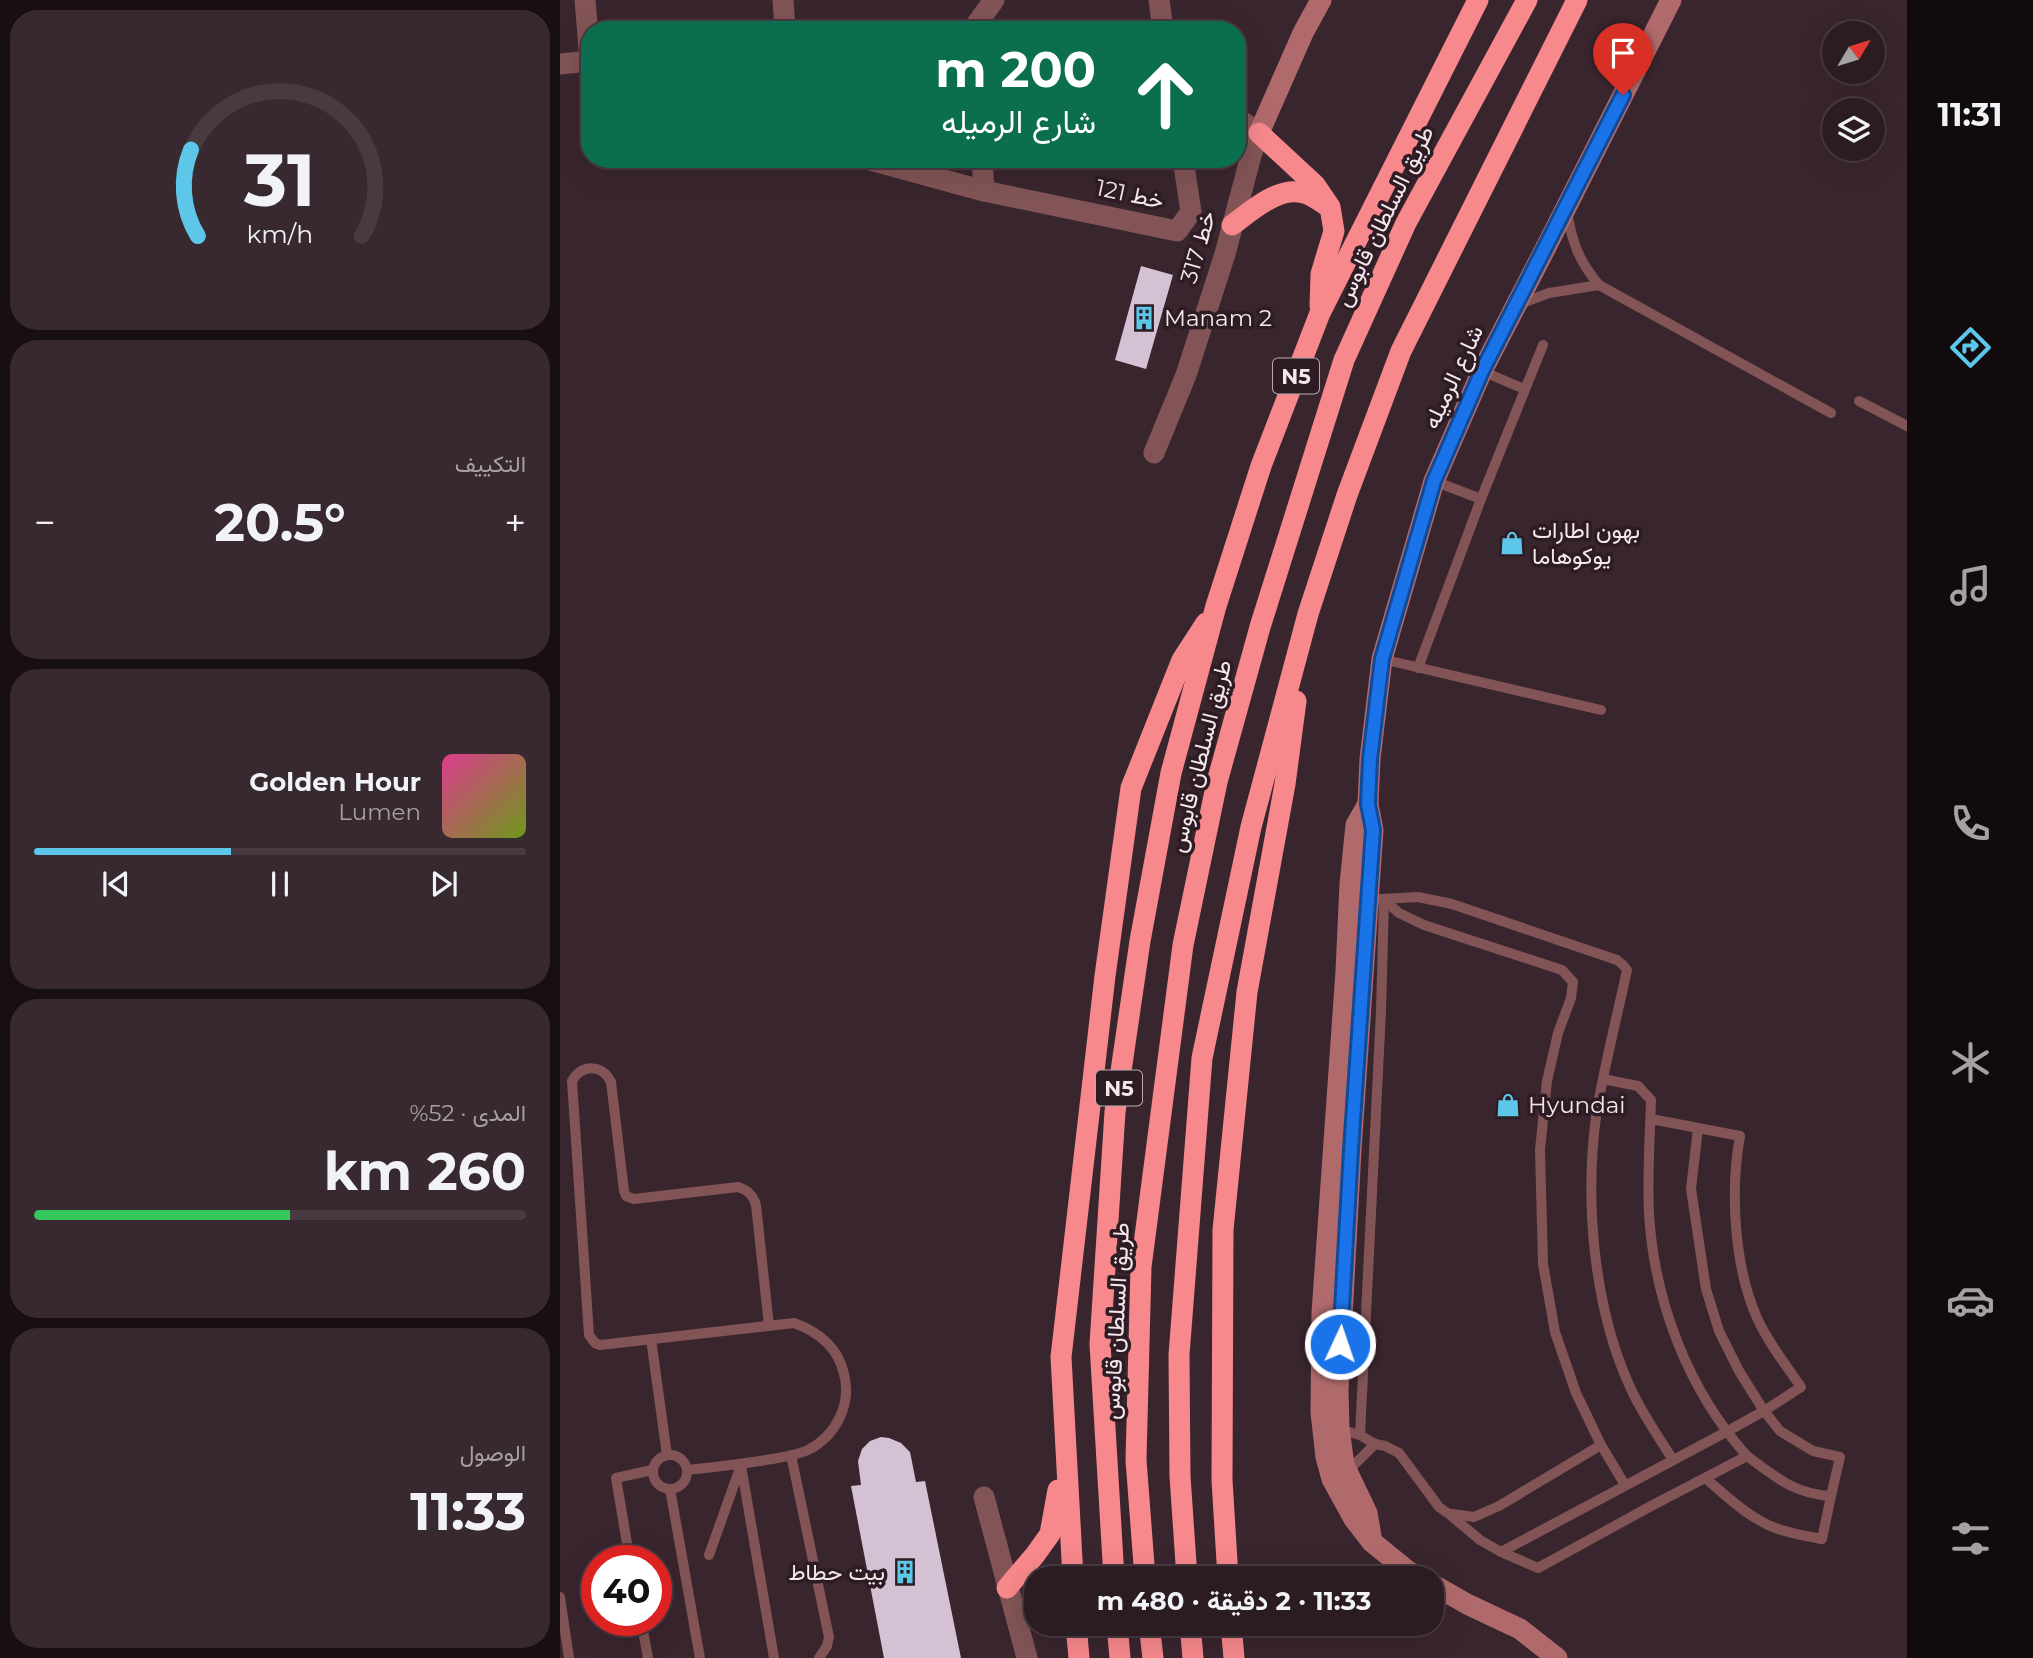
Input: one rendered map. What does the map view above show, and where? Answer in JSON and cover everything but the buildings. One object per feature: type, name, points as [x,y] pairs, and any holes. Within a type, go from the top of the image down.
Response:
[{"type":"highway","name":"طريق السلطان قابوس","points":[[1113,1566],[1100,1344],[1115,1112],[1140,941],[1171,773],[1216,607],[1261,466],[1320,313],[1478,0]]},
{"type":"highway","name":"طريق السلطان قابوس","points":[[1144,1566],[1136,1460],[1141,1267],[1183,945],[1220,769],[1260,627],[1340,372],[1406,223],[1527,0]]},
{"type":"highway","points":[[1186,1566],[1180,1476],[1179,1355],[1202,1058],[1251,827],[1308,614],[1347,495],[1401,351],[1577,0]]},
{"type":"highway","points":[[1259,133],[1315,185],[1330,207],[1334,231],[1321,274],[1320,313]]},
{"type":"highway","points":[[1232,225],[1273,197],[1292,191],[1307,194],[1330,207]]},
{"type":"highway","points":[[1072,1566],[1061,1357],[1105,976],[1131,788],[1182,660],[1216,607]]},
{"type":"highway","points":[[1227,1566],[1222,1480],[1223,1230],[1247,992],[1285,784],[1308,614]]},
{"type":"highway","points":[[1007,1588],[1050,1534],[1065,1443]]},
{"type":"highway","points":[[1077,1636],[1079,1658]]},
{"type":"highway","points":[[1118,1636],[1120,1658]]},
{"type":"highway","points":[[1150,1636],[1153,1658]]},
{"type":"highway","points":[[1191,1636],[1193,1658]]},
{"type":"highway","points":[[1232,1636],[1234,1658]]},
{"type":"street","points":[[586,0],[587,21]]},
{"type":"street","points":[[783,0],[784,21]]},
{"type":"street","points":[[979,21],[994,0]]},
{"type":"street","points":[[1246,124],[1259,133],[1303,33],[1321,0]]},
{"type":"street","name":"شارع الرميله","points":[[1368,804],[1370,759],[1382,659],[1434,481],[1482,371],[1671,0]]},
{"type":"street","points":[[1159,1],[1162,21]]},
{"type":"street","points":[[1159,1],[1168,21]]},
{"type":"street","points":[[560,64],[581,62]]},
{"type":"street","name":"خط 317","points":[[1154,453],[1186,375],[1259,133]]},
{"type":"street","name":"خط 121","points":[[900,168],[984,191],[1177,231],[1191,212],[1184,168]]},
{"type":"street","points":[[983,168],[984,191]]},
{"type":"street","points":[[1368,804],[1373,830],[1376,898],[1343,1273],[1338,1390],[1349,1432],[1346,1473],[1367,1513],[1372,1542]]},
{"type":"street","points":[[1368,804],[1356,825],[1350,884],[1322,1313],[1321,1412],[1326,1457],[1341,1498],[1372,1542],[1402,1566]]},
{"type":"street","points":[[1322,1352],[1331,1420],[1349,1432]]},
{"type":"street","points":[[984,1497],[1027,1658]]},
{"type":"street","points":[[1444,1591],[1520,1629],[1558,1658]]},
{"type":"lane","points":[[1566,208],[1570,235],[1583,265],[1599,285],[1831,413]]},
{"type":"lane","points":[[1516,306],[1549,293],[1599,285]]},
{"type":"lane","points":[[1418,668],[1481,499],[1543,345]]},
{"type":"lane","points":[[1482,371],[1524,389]]},
{"type":"lane","points":[[1859,401],[1907,426]]},
{"type":"lane","points":[[1434,481],[1481,499]]},
{"type":"lane","points":[[1382,659],[1601,710]]},
{"type":"lane","points":[[1376,898],[1418,897],[1452,904],[1605,956],[1627,970],[1603,1079],[1592,1162],[1595,1250],[1602,1303],[1616,1352],[1630,1387],[1673,1460]]},
{"type":"lane","points":[[1376,898],[1424,925],[1562,970],[1573,982],[1571,998],[1558,1034],[1547,1081],[1540,1150],[1542,1264],[1555,1332],[1576,1393],[1601,1445],[1625,1485]]},
{"type":"lane","points":[[687,1470],[741,1465],[791,1455],[807,1450],[821,1441],[833,1429],[844,1407],[846,1382],[842,1366],[835,1351],[824,1338],[794,1323],[769,1326],[651,1339],[600,1345],[591,1340],[572,1081],[580,1071],[598,1069],[611,1082],[626,1196],[634,1199],[738,1187],[754,1198],[757,1205],[769,1326]]},
{"type":"lane","points":[[1603,1079],[1639,1086],[1651,1100],[1649,1213],[1657,1269],[1685,1364],[1726,1432],[1747,1456],[1782,1483],[1816,1496],[1831,1496]]},
{"type":"lane","points":[[1501,1552],[1726,1432],[1801,1387],[1768,1339],[1747,1291],[1734,1200],[1736,1156],[1740,1136],[1651,1119]]},
{"type":"lane","points":[[1698,1128],[1691,1189],[1706,1289],[1719,1331],[1739,1371],[1780,1432],[1813,1451],[1840,1457],[1822,1539],[1777,1529],[1758,1520],[1744,1512],[1705,1478]]},
{"type":"lane","points":[[651,1339],[667,1455]]},
{"type":"lane","points":[[1349,1432],[1392,1449],[1404,1458],[1439,1507],[1480,1540],[1538,1568],[1747,1456]]},
{"type":"lane","points":[[1346,1473],[1375,1444]]},
{"type":"lane","points":[[1449,1514],[1474,1517],[1499,1506],[1601,1445]]},
{"type":"lane","points":[[667,1455],[682,1460],[687,1470],[684,1481],[676,1488],[665,1488],[655,1481],[652,1470],[657,1460],[667,1455]]},
{"type":"lane","points":[[791,1455],[829,1637],[819,1658]]},
{"type":"lane","points":[[709,1555],[741,1465]]},
{"type":"lane","points":[[741,1465],[774,1658]]},
{"type":"lane","points":[[628,1545],[615,1478],[652,1470]]},
{"type":"lane","points":[[670,1489],[700,1658]]},
{"type":"lane","points":[[560,1597],[569,1658]]},
{"type":"lane","points":[[644,1636],[648,1658]]},
{"type":"place","name":"Manam 2","points":[[1144,318]]},
{"type":"place","name":"بهون اطارات يوكوهاما","points":[[1512,543]]},
{"type":"place","name":"Hyundai","points":[[1508,1105]]},
{"type":"place","name":"بيت حطاط","points":[[905,1572]]},
{"type":"route","points":[[1340,1344],[1373,830],[1368,804],[1370,759],[1382,659],[1434,481],[1482,371],[1623,95]]}]
